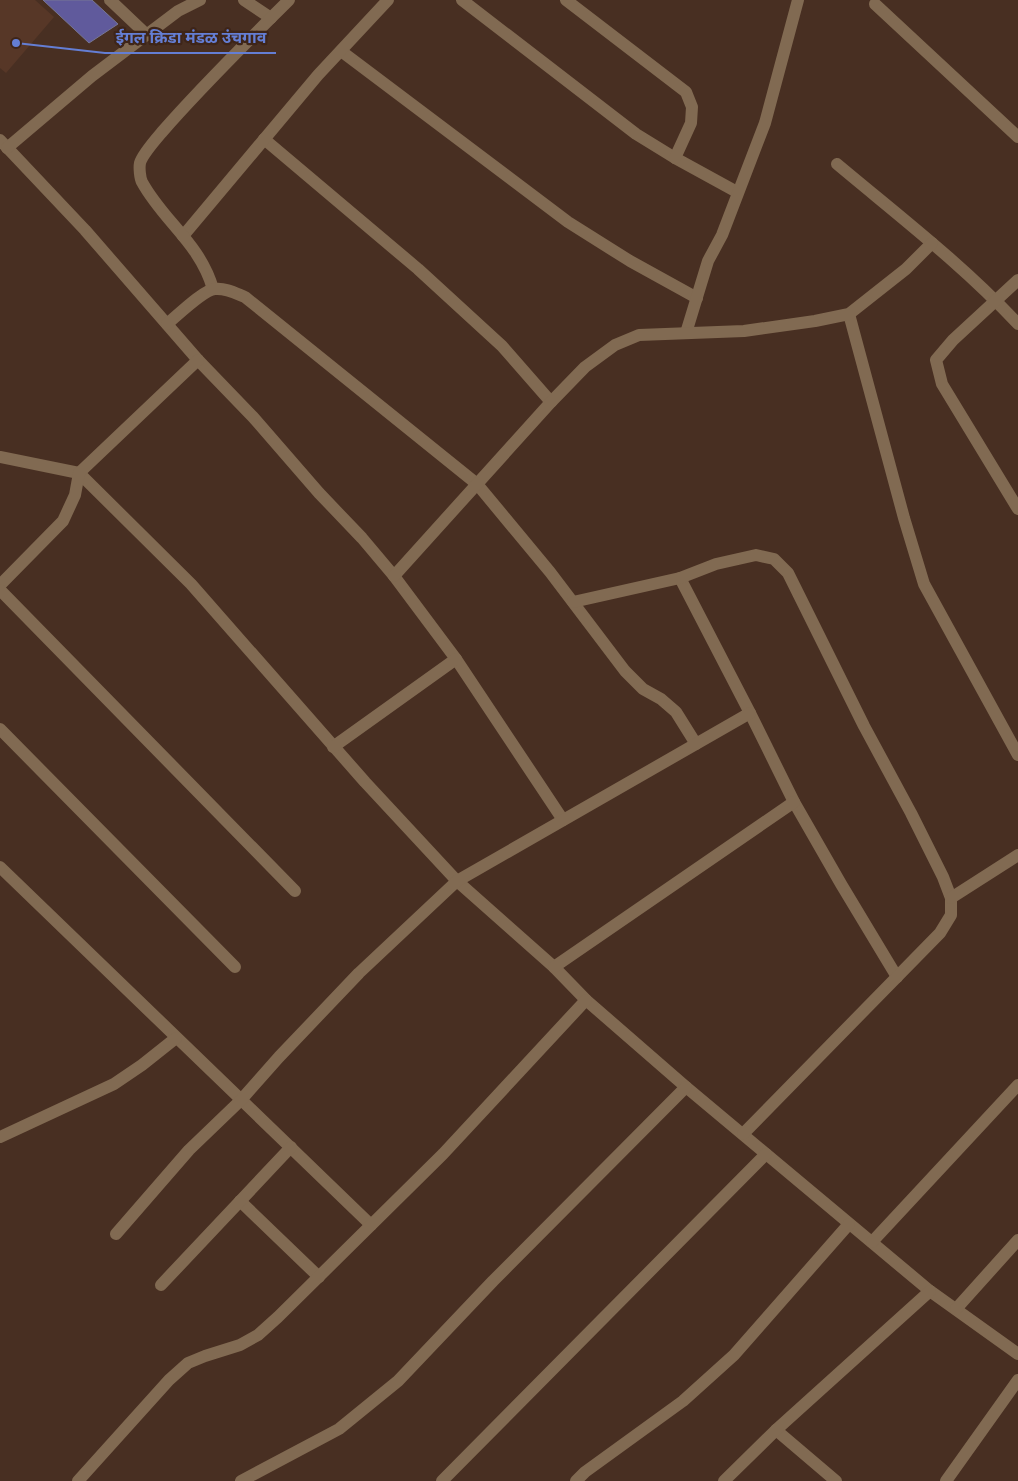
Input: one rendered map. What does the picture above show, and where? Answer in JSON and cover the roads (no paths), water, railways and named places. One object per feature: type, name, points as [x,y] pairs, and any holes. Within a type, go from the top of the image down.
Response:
[{"type":"street","points":[[110,0],[147,35]]},
{"type":"street","points":[[200,0],[178,11],[4,144],[84,230],[198,360],[253,417],[394,576],[456,659],[562,820]]},
{"type":"street","points":[[244,0],[271,18]]},
{"type":"street","points":[[213,289],[201,259],[156,203],[141,180],[140,162],[183,108],[289,0]]},
{"type":"street","points":[[183,236],[264,138],[341,50],[388,0]]},
{"type":"street","points":[[462,0],[636,134],[737,192]]},
{"type":"street","points":[[566,0],[686,92],[692,106],[692,123],[675,158]]},
{"type":"street","points":[[686,333],[708,260],[722,235],[765,123],[798,0]]},
{"type":"street","points":[[875,4],[1018,137]]},
{"type":"street","points":[[341,50],[568,222],[630,261],[697,298]]},
{"type":"street","points":[[264,138],[418,269],[502,346],[551,402]]},
{"type":"street","points":[[837,164],[932,243],[996,300],[1018,324]]},
{"type":"street","points":[[394,576],[551,402],[586,367],[615,345],[639,335],[765,328],[848,314],[906,269],[932,243]]},
{"type":"street","points":[[1018,280],[953,340],[936,360],[942,384],[1018,508]]},
{"type":"street","points":[[167,324],[192,302],[213,289],[230,290],[245,297],[477,484],[550,572],[625,671],[643,690],[661,699],[676,712],[696,744]]},
{"type":"street","points":[[848,314],[924,584],[1018,755]]},
{"type":"street","points":[[0,585],[63,521],[75,495],[80,473],[198,360]]},
{"type":"street","points":[[0,457],[80,473],[190,584],[333,747],[457,881],[554,968],[586,1000],[686,1087],[930,1291],[1018,1354]]},
{"type":"street","points":[[573,602],[680,578],[716,564],[756,555],[774,560],[788,573],[864,726],[911,813],[951,898],[951,915],[940,933],[743,1134]]},
{"type":"street","points":[[680,578],[794,802],[840,884],[897,977]]},
{"type":"street","points":[[0,590],[295,891]]},
{"type":"street","points":[[333,747],[456,659]]},
{"type":"street","points":[[116,1234],[189,1150],[241,1100],[359,973],[457,881],[750,713]]},
{"type":"street","points":[[0,729],[235,967]]},
{"type":"street","points":[[554,968],[794,802]]},
{"type":"street","points":[[951,898],[1018,855]]},
{"type":"street","points":[[0,867],[371,1225]]},
{"type":"street","points":[[78,1481],[169,1380],[188,1364],[205,1356],[240,1345],[258,1335],[443,1154],[586,1000]]},
{"type":"street","points":[[0,1137],[114,1084],[142,1066],[176,1038]]},
{"type":"street","points":[[872,1242],[1018,1085]]},
{"type":"street","points":[[241,1481],[339,1429],[398,1381],[493,1281],[686,1087]]},
{"type":"street","points":[[161,1285],[291,1147]]},
{"type":"street","points":[[442,1481],[766,1154]]},
{"type":"street","points":[[240,1201],[318,1277]]},
{"type":"street","points":[[576,1481],[585,1472],[683,1401],[734,1355],[849,1224]]},
{"type":"street","points":[[956,1309],[1018,1240]]},
{"type":"street","points":[[724,1481],[776,1430],[930,1291]]},
{"type":"street","points":[[946,1481],[1018,1380]]},
{"type":"street","points":[[776,1430],[836,1481]]},
{"type":"place","name":"ईगल क्रिडा मंडळ उंचगाव","points":[[16,43]]}]
